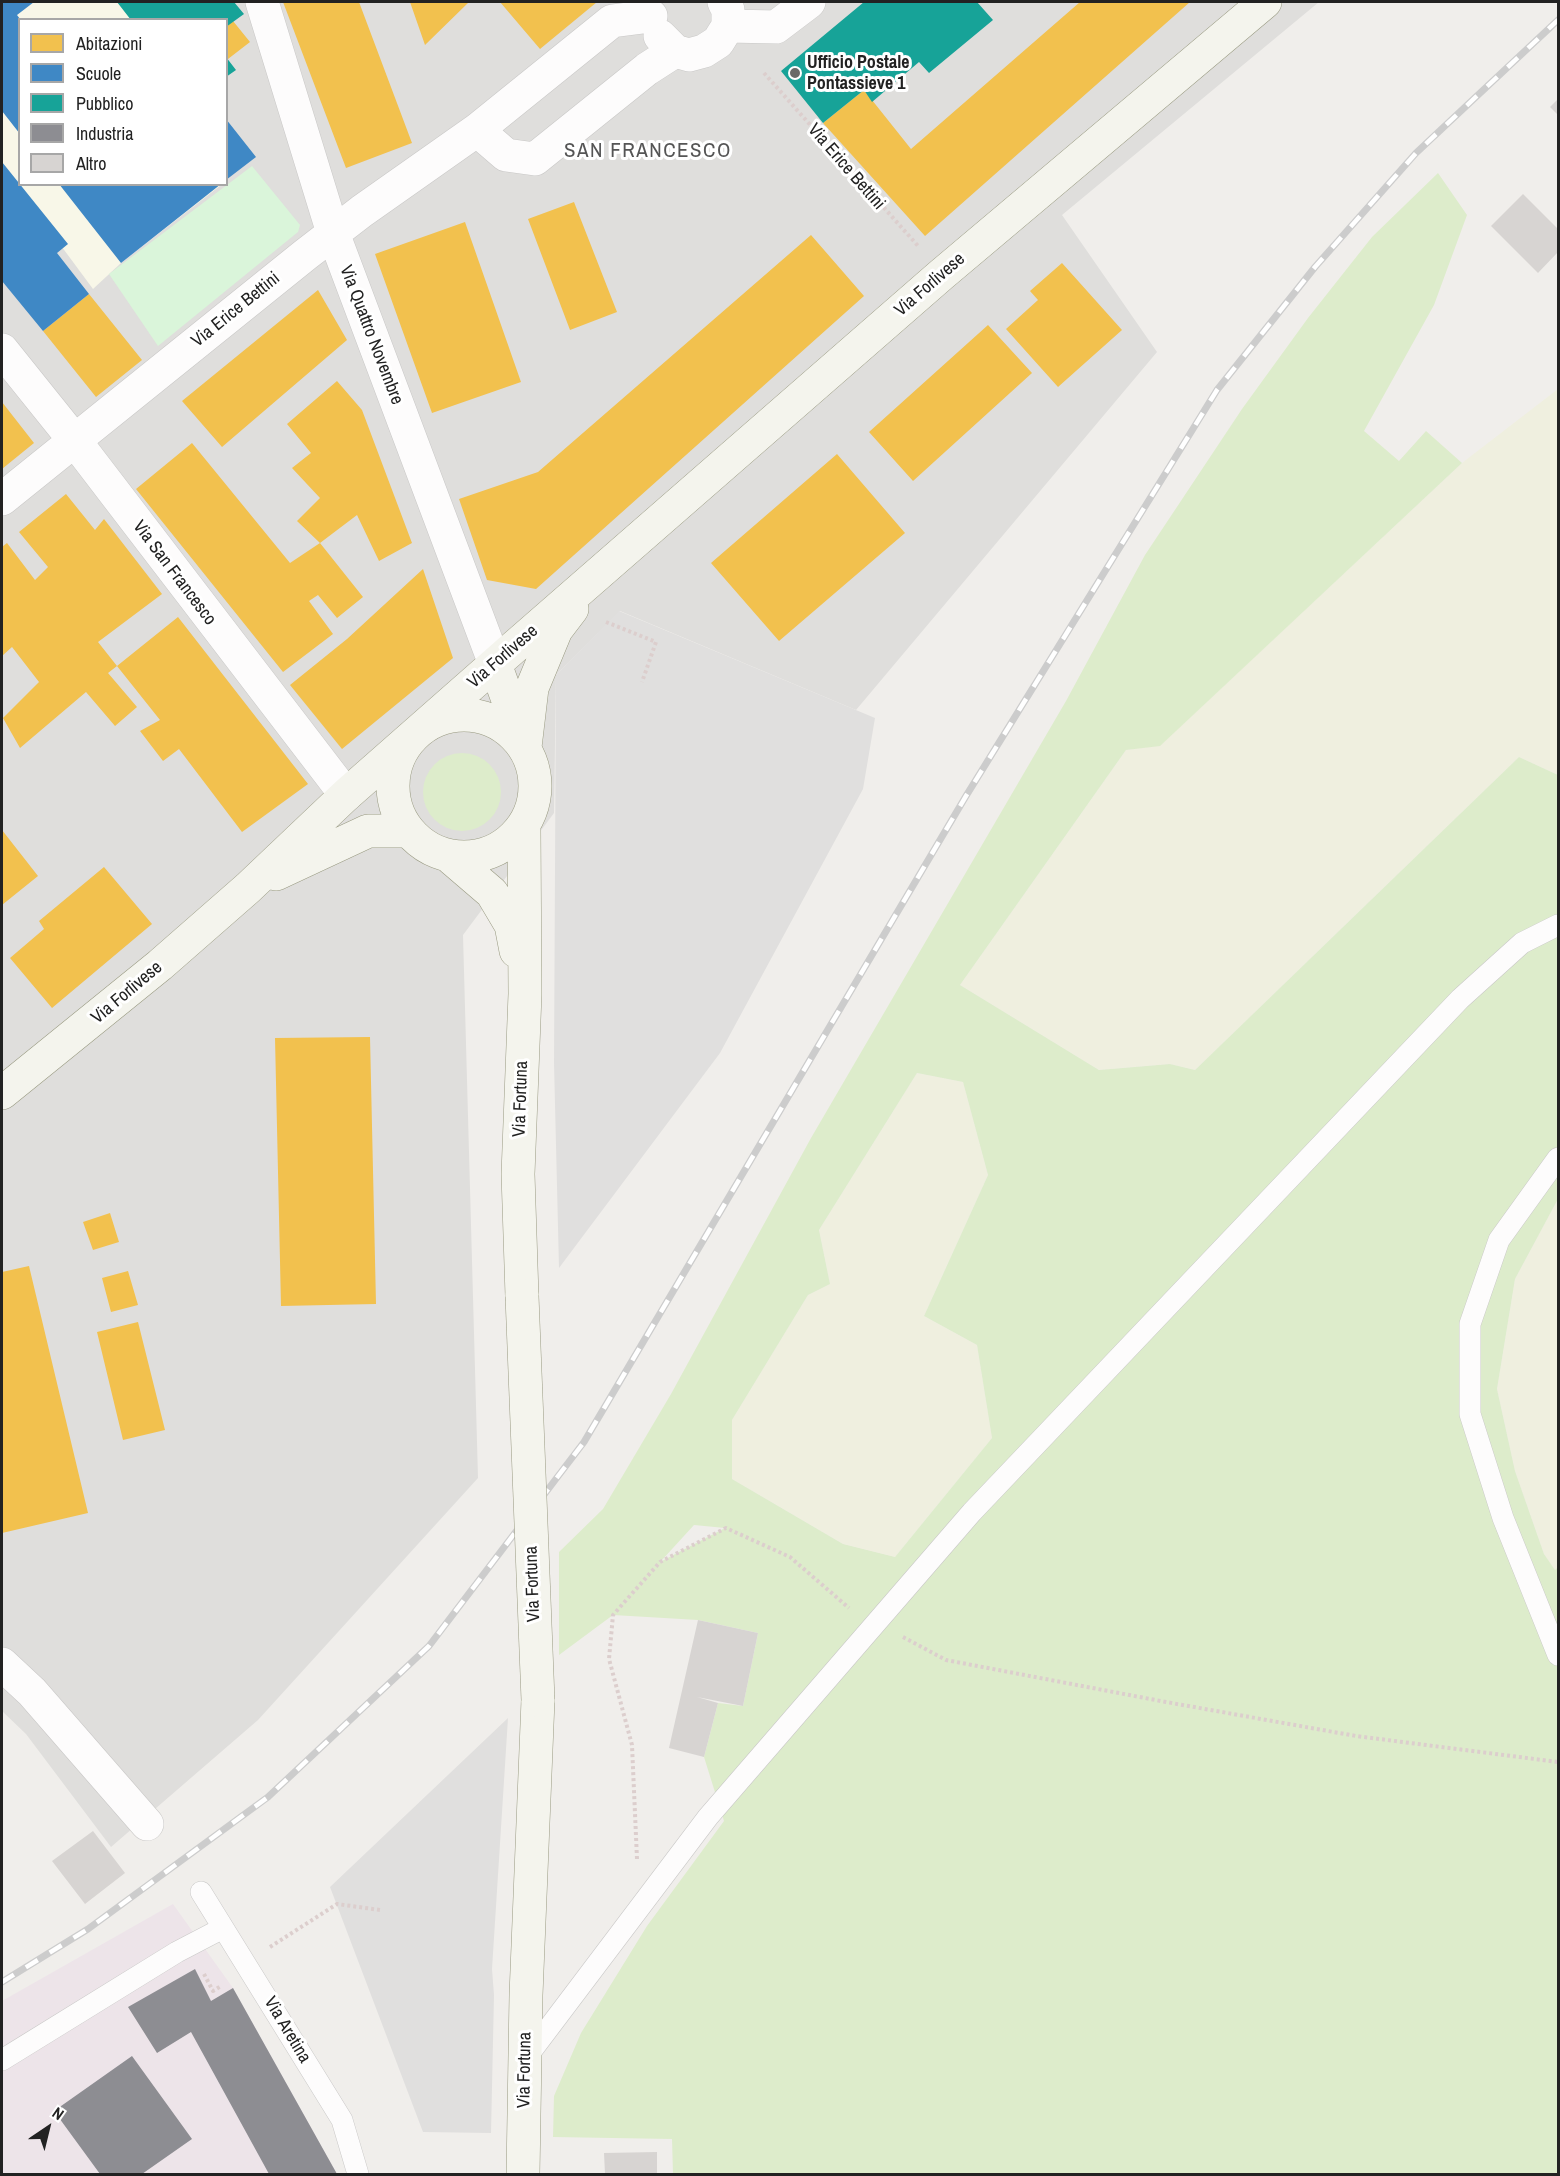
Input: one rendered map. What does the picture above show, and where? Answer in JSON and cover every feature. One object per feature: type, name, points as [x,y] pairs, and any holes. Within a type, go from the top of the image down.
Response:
[{"type":"street","name":"Via Quattro Novembre","points":[[262,2],[333,233],[495,664]]},
{"type":"street","points":[[477,130],[506,155],[535,159],[647,69],[675,51],[689,55],[704,51],[718,42],[726,14],[776,27],[809,2]]},
{"type":"street","name":"Via Forlivese","points":[[6,1081],[160,965],[248,888],[346,795],[407,742],[430,722],[458,714],[485,718],[513,733],[525,747],[535,770],[535,802],[524,828],[500,850],[475,858],[450,857],[426,847],[408,831],[396,809],[392,785],[396,761],[407,742],[941,275],[1265,2]]},
{"type":"street","name":"Via Erice Bettini","points":[[2,499],[333,233],[477,130],[612,21],[653,9],[655,30],[675,51]]},
{"type":"street","name":"Via San Francesco","points":[[2,350],[75,441],[346,795]]},
{"type":"street","name":"Via Forlivese","points":[[525,747],[532,688],[552,639],[556,630],[599,574]]},
{"type":"street","points":[[495,664],[525,747]]},
{"type":"street","name":"Via Fortuna","points":[[523,2175],[526,1995],[538,1700],[518,1174],[525,994],[524,828]]},
{"type":"street","name":"Via Forlivese","points":[[248,888],[368,831],[408,831]]},
{"type":"street","name":"Via Fortuna","points":[[450,857],[492,893],[511,925],[525,994]]},
{"type":"street","points":[[2,1665],[32,1692],[147,1824]]},
{"type":"lane","points":[[526,2058],[708,1817],[972,1512],[1460,999],[1522,943],[1558,925]]},
{"type":"lane","points":[[1558,1158],[1499,1240],[1470,1324],[1470,1414],[1503,1518],[1558,1655]]},
{"type":"lane","name":"Via Aretina","points":[[201,1892],[342,2120],[358,2175]]},
{"type":"lane","points":[[2,2060],[177,1952],[223,1928]]},
{"type":"path","name":"Via Erice Bettini","points":[[764,73],[923,252]]},
{"type":"path","points":[[601,620],[656,642],[642,682]]},
{"type":"path","points":[[639,1908],[632,1745],[609,1659],[613,1615],[660,1562],[726,1527],[790,1557],[850,1609]]},
{"type":"path","points":[[893,1632],[946,1660],[1356,1736],[1558,1762]]},
{"type":"path","points":[[269,1948],[337,1904],[380,1910]]},
{"type":"shaded area","points":[[2,2],[1319,2],[1062,215],[1157,352],[856,710],[620,611],[556,675],[554,813],[463,935],[478,1478],[258,1720],[111,1847],[26,1734],[2,1711]]},
{"type":"shaded area","points":[[2,2],[117,2],[130,18],[18,18],[18,186],[220,186],[121,263],[93,289],[2,166]]},
{"type":"shaded area","points":[[619,611],[875,718],[863,789],[720,1053],[559,1268],[554,1063],[556,675]]},
{"type":"shaded area","points":[[508,1718],[492,1969],[494,1995],[491,2133],[423,2132],[330,1887]]},
{"type":"shaded area","points":[[173,1904],[233,1988],[337,2174],[2,2174],[2,2001]]},
{"type":"green space","points":[[252,166],[300,225],[298,232],[158,346],[109,274]]},
{"type":"green space","points":[[1438,173],[1467,215],[1434,305],[1364,431],[1399,461],[1426,431],[1462,463],[1160,746],[1126,750],[960,985],[1099,1070],[1170,1064],[1195,1070],[1519,757],[1558,775],[1558,1199],[1515,1279],[1497,1389],[1515,1471],[1544,1554],[1555,1570],[1558,1567],[1558,2174],[673,2174],[672,2139],[553,2137],[554,2096],[581,2033],[647,1926],[724,1821],[704,1757],[718,1703],[743,1706],[758,1633],[698,1620],[613,1615],[559,1655],[559,1552],[603,1509],[671,1394],[811,1138],[1066,701],[1145,555],[1242,409],[1308,318],[1372,237]],"holes":[[[917,1073],[963,1082],[988,1175],[924,1316],[977,1345],[992,1438],[895,1557],[843,1544],[732,1479],[732,1420],[808,1295],[830,1284],[819,1230]],[[694,1525],[725,1528],[662,1561],[662,1560]]]},
{"type":"green space","points":[[1558,389],[1558,775],[1519,757],[1195,1070],[1170,1064],[1099,1070],[960,985],[1126,750],[1160,745],[1462,463]]},
{"type":"green space","points":[[454,753],[470,753],[484,759],[495,770],[501,784],[501,800],[495,814],[484,825],[470,831],[454,831],[440,825],[429,814],[423,800],[423,784],[429,770],[440,759]]},
{"type":"green space","points":[[917,1073],[963,1082],[988,1175],[924,1316],[977,1345],[992,1438],[895,1557],[843,1544],[732,1479],[732,1420],[808,1295],[830,1284],[819,1230]]},
{"type":"green space","points":[[1558,1199],[1558,1567],[1555,1571],[1544,1554],[1515,1471],[1497,1389],[1515,1279]]},
{"type":"building: Abitazioni","points":[[283,2],[359,2],[412,143],[346,168]]},
{"type":"building: Abitazioni","points":[[410,2],[469,2],[425,45]]},
{"type":"building: Abitazioni","points":[[500,2],[597,2],[540,49]]},
{"type":"building: Abitazioni","points":[[1080,2],[1190,2],[925,236],[823,123],[864,90],[911,149]]},
{"type":"building: Abitazioni","points":[[233,21],[250,42],[228,59],[228,25]]},
{"type":"building: Abitazioni","points":[[574,202],[617,312],[570,330],[528,219]]},
{"type":"building: Abitazioni","points":[[465,222],[521,382],[432,413],[375,254]]},
{"type":"building: Abitazioni","points":[[811,235],[864,296],[536,589],[487,580],[459,499],[538,472]]},
{"type":"building: Abitazioni","points":[[1062,263],[1122,330],[1058,387],[1006,329],[1038,300],[1030,291]]},
{"type":"building: Abitazioni","points":[[318,290],[347,340],[222,447],[182,401]]},
{"type":"building: Abitazioni","points":[[89,294],[142,360],[96,397],[43,331]]},
{"type":"building: Abitazioni","points":[[988,325],[1032,373],[913,481],[869,432]]},
{"type":"building: Abitazioni","points":[[337,381],[362,410],[412,543],[379,561],[357,515],[320,543],[297,521],[320,498],[292,468],[311,453],[287,424]]},
{"type":"building: Abitazioni","points":[[2,402],[34,443],[2,469]]},
{"type":"building: Abitazioni","points":[[192,443],[290,563],[320,543],[363,597],[337,618],[318,595],[309,601],[333,634],[283,672],[136,489]]},
{"type":"building: Abitazioni","points":[[837,454],[905,533],[779,641],[711,563]]},
{"type":"building: Abitazioni","points":[[66,494],[95,530],[104,519],[162,594],[98,642],[117,666],[108,673],[137,707],[115,726],[86,692],[20,748],[3,718],[39,682],[12,647],[2,656],[2,547],[7,543],[35,580],[48,567],[19,532]]},
{"type":"building: Abitazioni","points":[[423,569],[453,658],[342,749],[290,685],[347,639]]},
{"type":"building: Abitazioni","points":[[178,617],[308,784],[242,832],[179,749],[163,761],[140,731],[160,720],[117,666]]},
{"type":"building: Abitazioni","points":[[2,830],[38,876],[2,905]]},
{"type":"building: Abitazioni","points":[[104,867],[152,924],[52,1008],[10,958],[44,929],[39,921]]},
{"type":"building: Abitazioni","points":[[370,1037],[376,1304],[281,1306],[275,1038]]},
{"type":"building: Abitazioni","points":[[110,1213],[119,1242],[93,1250],[83,1222]]},
{"type":"building: Abitazioni","points":[[29,1266],[88,1513],[2,1533],[2,1272]]},
{"type":"building: Abitazioni","points":[[128,1271],[138,1305],[111,1312],[102,1278]]},
{"type":"building: Abitazioni","points":[[138,1322],[165,1430],[123,1440],[97,1332]]},
{"type":"building: Scuole","points":[[2,2],[34,2],[17,15],[19,18],[18,131],[2,111]]},
{"type":"building: Scuole","points":[[228,122],[256,157],[228,178]]},
{"type":"building: Scuole","points":[[2,162],[18,182],[18,186],[21,186],[68,244],[57,253],[89,294],[43,331],[2,281]]},
{"type":"building: Scuole","points":[[61,186],[218,186],[121,263]]},
{"type":"building: Pubblico","points":[[117,2],[234,2],[244,14],[228,26],[228,18],[129,18]]},
{"type":"building: Pubblico","points":[[864,2],[977,2],[993,20],[929,73],[919,62],[872,102],[864,90],[823,123],[781,71]]},
{"type":"building: Pubblico","points":[[228,60],[236,70],[228,76]]},
{"type":"building: Industria","points":[[195,1969],[211,2001],[233,1988],[337,2174],[269,2174],[191,2032],[157,2053],[128,2007]]},
{"type":"building: Industria","points":[[132,2056],[192,2139],[142,2174],[100,2174],[54,2111]]},
{"type":"building: Altro","points":[[1558,99],[1558,115],[1550,107]]},
{"type":"building: Altro","points":[[1523,194],[1558,229],[1558,252],[1538,273],[1491,226]]},
{"type":"building: Altro","points":[[698,1620],[758,1633],[743,1706],[697,1697],[718,1703],[704,1757],[669,1748]]},
{"type":"building: Altro","points":[[93,1831],[125,1873],[85,1904],[52,1861]]},
{"type":"building: Altro","points":[[657,2152],[657,2174],[605,2174],[604,2153]]},
{"type":"railway","points":[[2,1982],[88,1929],[268,1797],[429,1646],[584,1442],[966,796],[1217,390],[1315,267],[1416,153],[1558,20]]},
{"type":"place","name":"Ufficio Postale Pontassieve 1","points":[[795,73]]},
{"type":"district","name":"SAN FRANCESCO","points":[[648,151]]}]
